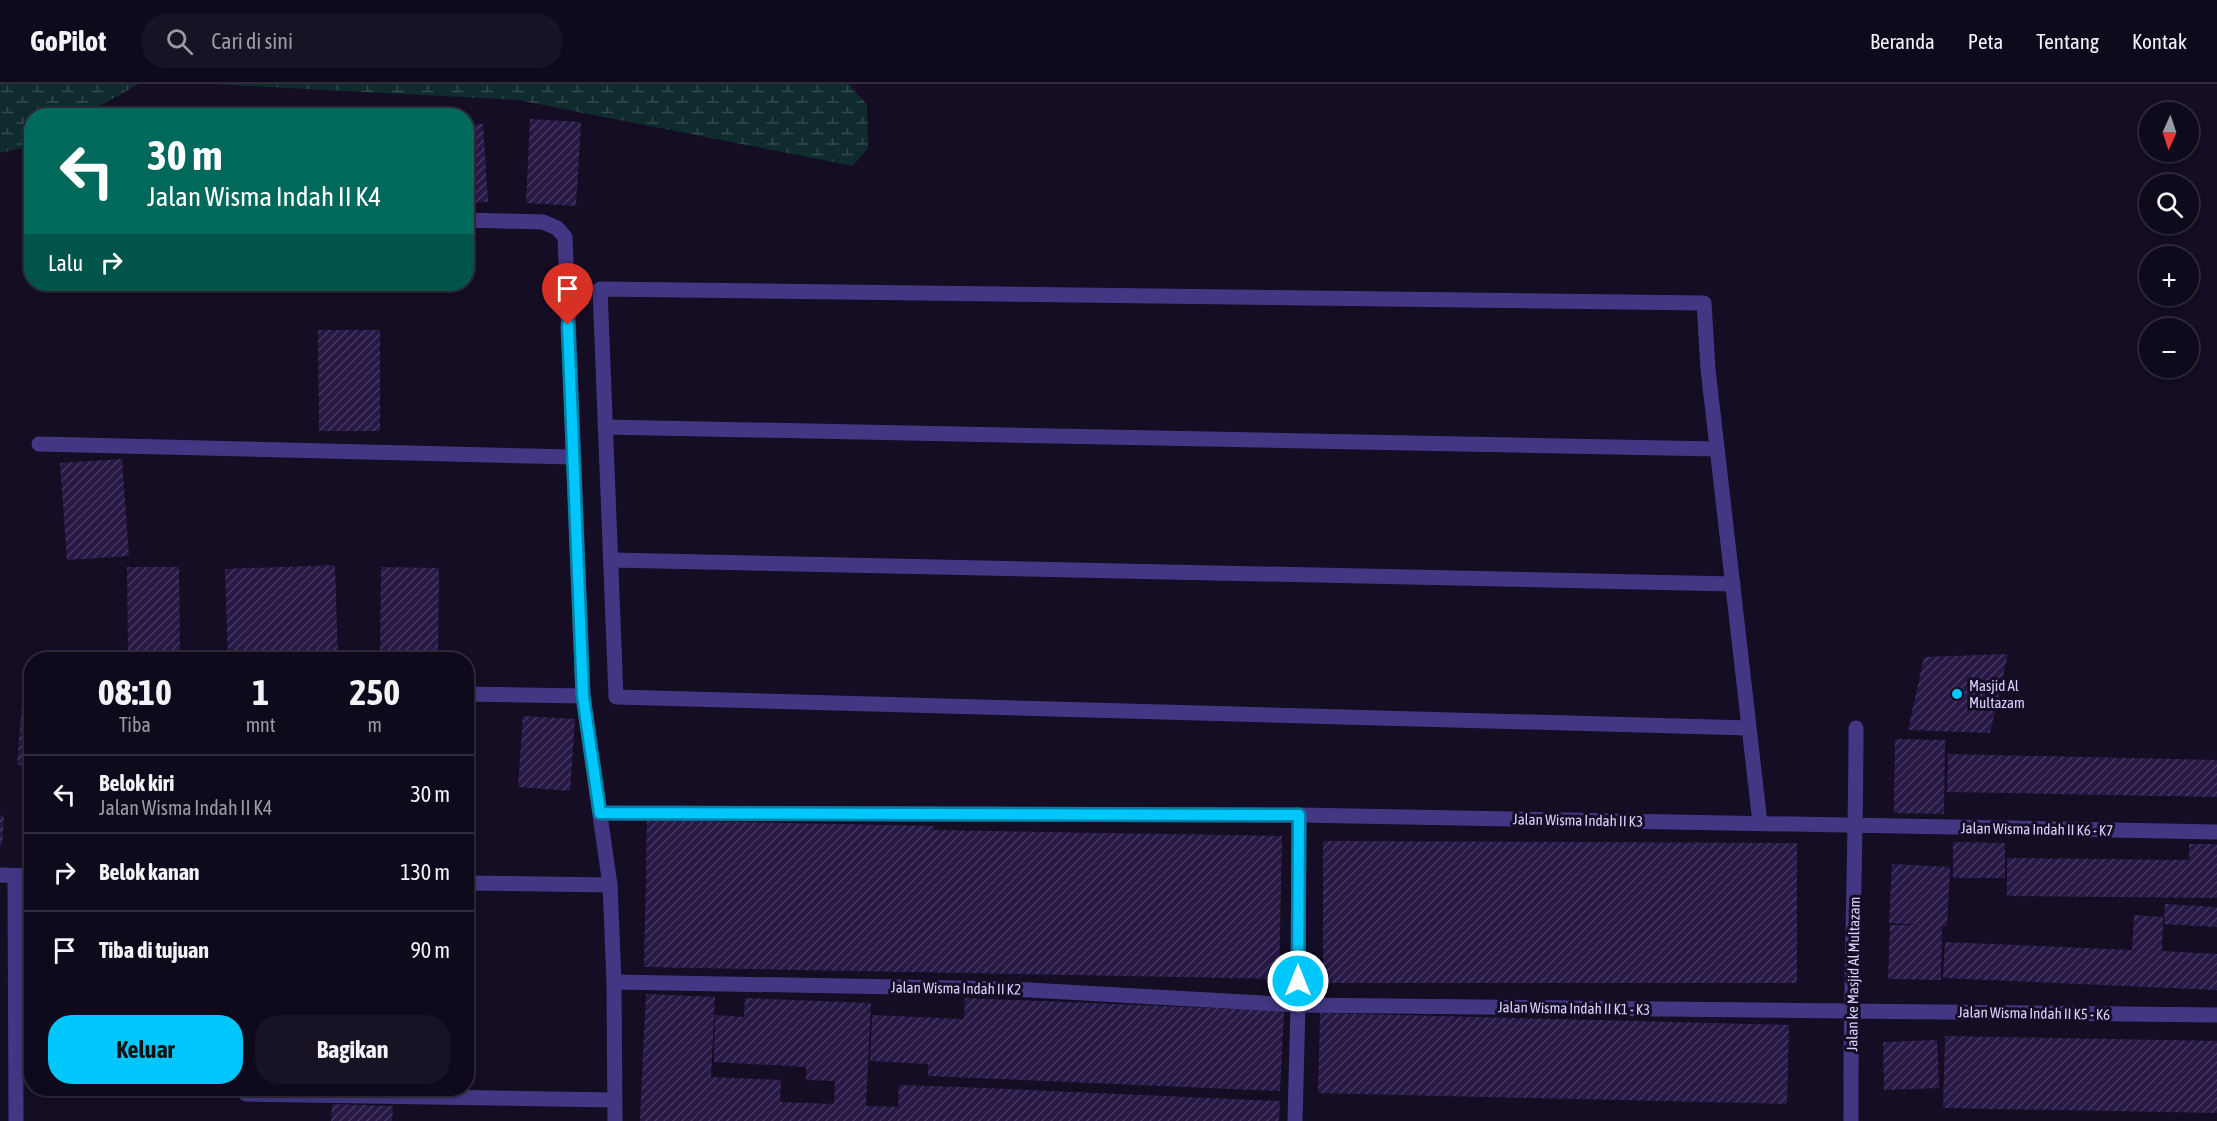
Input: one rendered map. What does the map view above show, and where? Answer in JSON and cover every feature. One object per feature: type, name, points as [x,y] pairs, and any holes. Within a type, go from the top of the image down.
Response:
[{"type":"street","points":[[474,220],[543,222],[557,228],[565,237],[583,696],[610,885],[614,981],[613,1100],[615,1121]]},
{"type":"street","points":[[1749,728],[616,697],[600,289],[1704,303],[1708,369],[1760,823]]},
{"type":"street","points":[[605,427],[1718,449]]},
{"type":"street","points":[[39,444],[573,458]]},
{"type":"street","points":[[611,560],[1733,584]]},
{"type":"street","points":[[474,694],[583,696]]},
{"type":"street","name":"Jalan ke Masjid Al Multazam","points":[[1851,1121],[1856,728]]},
{"type":"street","name":"Jalan Wisma Indah II K3","points":[[600,813],[1299,815],[1856,826]]},
{"type":"street","points":[[1295,1121],[1299,815]]},
{"type":"street","name":"Jalan Wisma Indah II K6 - K7","points":[[1856,826],[2217,832]]},
{"type":"street","points":[[16,1121],[7,876],[24,876]]},
{"type":"street","points":[[474,883],[610,885]]},
{"type":"street","name":"Jalan Wisma Indah II K2","points":[[614,981],[1010,989],[1298,1005]]},
{"type":"street","name":"Jalan Wisma Indah II K1 - K3","points":[[1298,1005],[1851,1011]]},
{"type":"street","name":"Jalan Wisma Indah II K5 - K6","points":[[1851,1011],[2217,1015]]},
{"type":"street","points":[[368,1096],[613,1100]]},
{"type":"green space","points":[[0,84],[139,84],[96,108],[24,108],[24,148],[0,153]]},
{"type":"green space","points":[[211,84],[849,84],[867,105],[868,148],[853,166],[518,100]]},
{"type":"building","points":[[530,119],[581,122],[576,206],[526,203]]},
{"type":"building","points":[[474,124],[483,124],[488,202],[474,203]]},
{"type":"building","points":[[318,330],[380,330],[380,431],[319,431]]},
{"type":"building","points":[[122,459],[129,556],[67,560],[60,463]]},
{"type":"building","points":[[335,565],[338,652],[228,652],[225,569]]},
{"type":"building","points":[[127,567],[179,567],[180,652],[128,652]]},
{"type":"building","points":[[381,567],[439,568],[438,652],[380,652]]},
{"type":"building","name":"Masjid Al Multazam","points":[[2008,654],[1990,733],[1908,730],[1924,657]]},
{"type":"building","points":[[22,703],[24,703],[24,765],[17,765]]},
{"type":"building","points":[[523,716],[575,719],[570,791],[518,787]]},
{"type":"building","points":[[1895,739],[1945,740],[1944,814],[1894,813]]},
{"type":"building","points":[[1948,754],[2217,760],[2217,797],[1947,792]]},
{"type":"building","points":[[0,815],[4,816],[2,846],[0,846]]},
{"type":"building","points":[[647,820],[935,826],[934,830],[1282,836],[1279,979],[644,967]]},
{"type":"building","points":[[1323,841],[1797,843],[1797,983],[1323,983]]},
{"type":"building","points":[[1953,842],[2005,843],[2005,878],[1953,878]]},
{"type":"building","points":[[2189,844],[2217,844],[2217,898],[2007,896],[2007,858],[2189,860]]},
{"type":"building","points":[[1892,864],[1950,867],[1947,926],[1942,926],[1941,980],[1888,979],[1890,925],[1921,925],[1889,923]]},
{"type":"building","points":[[2165,904],[2217,907],[2217,927],[2164,924]]},
{"type":"building","points":[[2134,915],[2163,917],[2162,951],[2217,954],[2217,990],[1943,978],[1945,942],[2132,950]]},
{"type":"building","points":[[646,994],[715,997],[711,1077],[781,1080],[780,1102],[834,1104],[835,1081],[806,1080],[806,1067],[714,1062],[715,1015],[744,1017],[745,998],[871,1003],[866,1106],[898,1107],[899,1085],[962,1087],[1280,1101],[1279,1121],[640,1121]]},
{"type":"building","points":[[965,998],[1284,1011],[1280,1091],[928,1076],[928,1064],[870,1061],[872,1015],[964,1019]]},
{"type":"building","points":[[1320,1013],[1789,1025],[1787,1104],[1318,1093]]},
{"type":"building","points":[[1945,1036],[2217,1041],[2217,1113],[1943,1108]]},
{"type":"building","points":[[1937,1040],[1939,1088],[1884,1090],[1883,1042]]},
{"type":"building","points":[[332,1104],[393,1106],[392,1121],[331,1121]]},
{"type":"place","name":"Masjid Al Multazam","points":[[1957,694]]},
{"type":"route","points":[[568,325],[583,696],[600,813],[1299,815],[1298,981]]}]
